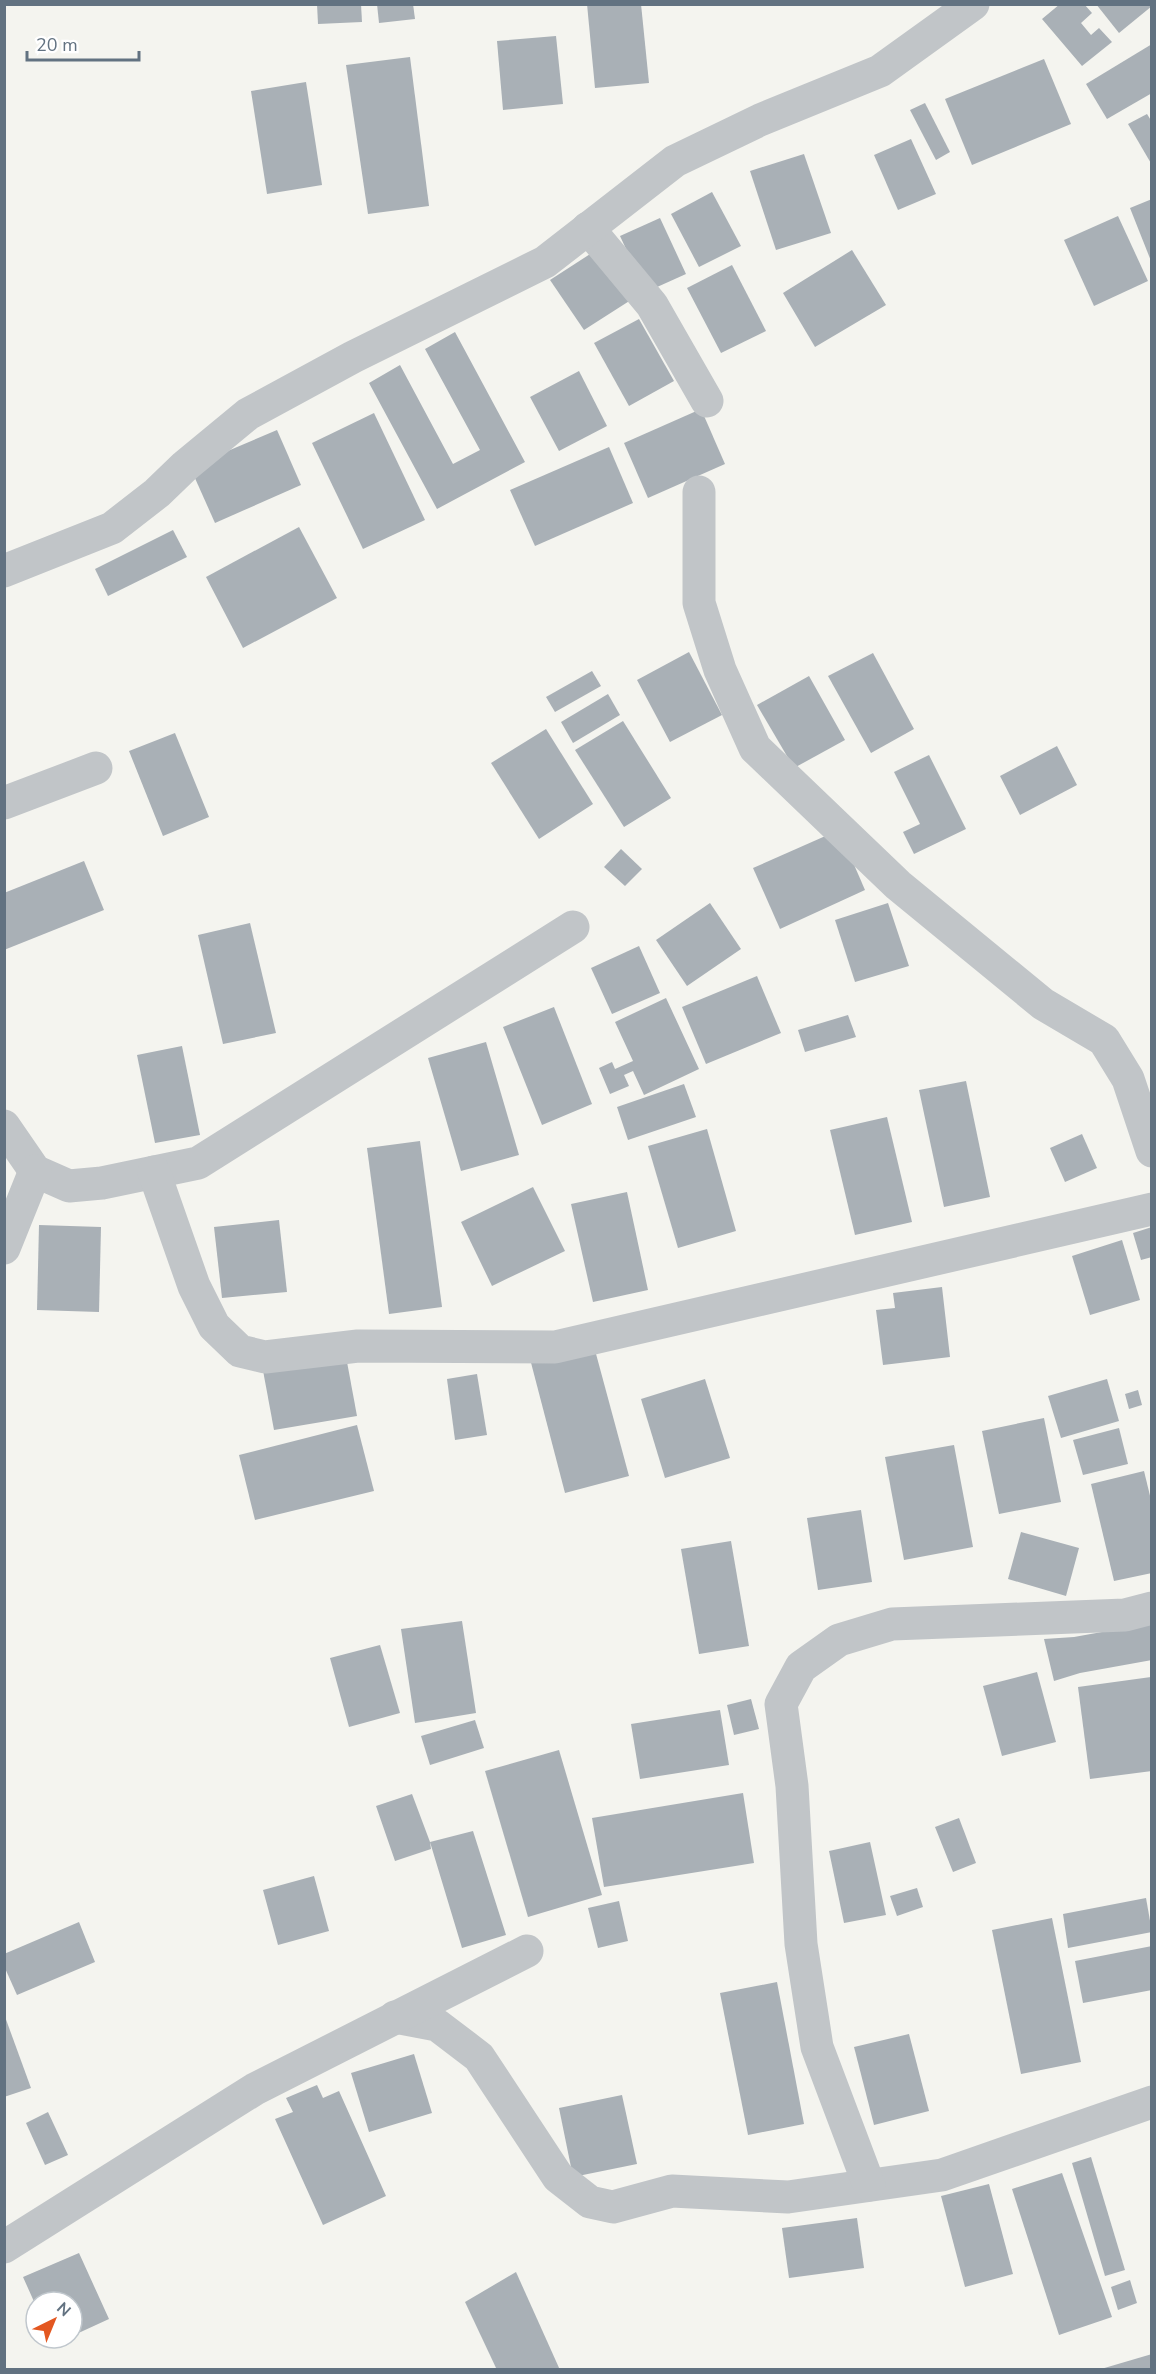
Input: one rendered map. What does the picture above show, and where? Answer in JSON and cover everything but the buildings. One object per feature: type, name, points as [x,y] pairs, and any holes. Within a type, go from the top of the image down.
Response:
[{"type":"street","points":[[4,570],[112,528],[157,493],[184,466],[248,414],[353,357],[545,262],[675,161],[759,120],[879,71],[973,4]]},
{"type":"street","points":[[588,228],[652,304],[707,401]]},
{"type":"street","points":[[699,492],[699,603],[720,670],[755,748],[898,885],[1043,1004],[1104,1040],[1128,1079],[1152,1151]]},
{"type":"street","points":[[4,803],[96,768]]},
{"type":"street","points":[[4,1126],[35,1172],[69,1186],[102,1183],[198,1163],[573,927]]},
{"type":"street","points":[[4,1248],[35,1172]]},
{"type":"street","points":[[154,1172],[194,1286],[214,1326],[240,1351],[264,1357],[358,1346],[555,1347],[1152,1209]]},
{"type":"street","points":[[869,2185],[817,2047],[801,1944],[792,1786],[781,1704],[801,1667],[839,1640],[892,1624],[1125,1615],[1152,1608]]},
{"type":"street","points":[[4,2247],[255,2089],[527,1951]]},
{"type":"street","points":[[395,2017],[437,2025],[479,2057],[558,2177],[590,2202],[613,2207],[672,2191],[788,2197],[942,2175],[1152,2102]]}]
